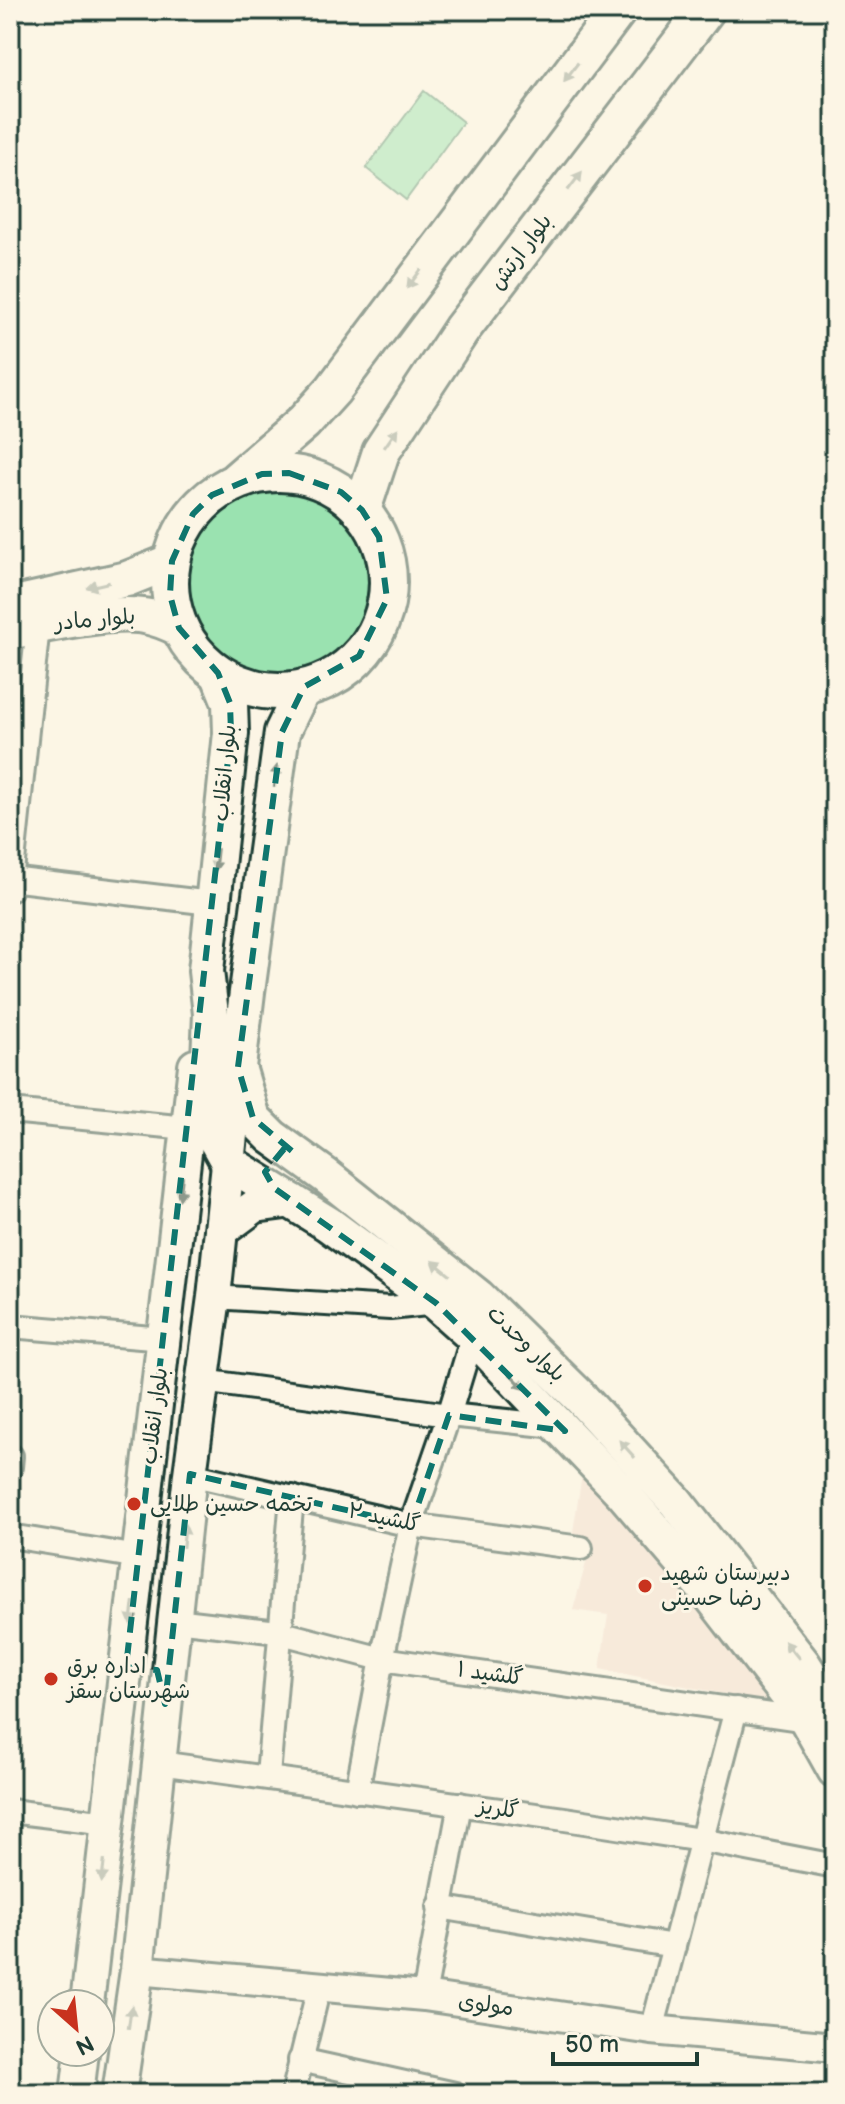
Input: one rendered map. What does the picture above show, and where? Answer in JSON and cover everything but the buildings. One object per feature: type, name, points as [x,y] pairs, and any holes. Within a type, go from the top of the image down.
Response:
[{"type":"highway","points":[[235,482],[262,474],[289,473],[316,479],[341,492],[362,510],[379,537],[387,567],[387,599],[377,630],[359,656],[334,676],[282,691],[238,683],[218,673],[196,653],[179,628],[170,595],[172,561],[179,536],[193,514],[212,495],[235,482],[304,422],[333,390],[618,10]]},
{"type":"highway","name":"بلوار ارتش","points":[[362,510],[381,452],[462,329],[706,10]]},
{"type":"main road","name":"بلوار مادر","points":[[10,605],[127,579],[172,561]]},
{"type":"main road","name":"بلوار مادر","points":[[24,629],[122,615],[147,616],[179,628]]},
{"type":"main road","name":"بلوار انقلاب","points":[[89,1988],[231,733],[230,703],[218,673]]},
{"type":"main road","name":"بلوار وحدت","points":[[304,687],[282,732],[238,1067],[253,1118],[272,1137],[478,1297],[579,1396],[676,1502],[803,1664],[835,1770]]},
{"type":"main road","name":"بلوار انقلاب","points":[[206,971],[211,1014],[207,1104],[212,1133],[228,1162]]},
{"type":"main road","name":"بلوار انقلاب","points":[[119,2094],[137,1970],[190,1474],[214,1297],[238,1067]]},
{"type":"main road","points":[[284,1194],[267,1176],[268,1168],[285,1149],[293,1152]]},
{"type":"main road","points":[[228,1162],[284,1194]]},
{"type":"main road","name":"بلوار وحدت","points":[[284,1194],[436,1303],[473,1336],[623,1493],[821,1718]]},
{"type":"main road","points":[[221,1231],[255,1206],[284,1194]]},
{"type":"main road","points":[[126,1667],[157,1670],[165,1704]]},
{"type":"main road","points":[[77,2094],[80,2068]]},
{"type":"street","points":[[24,629],[10,883],[211,903]]},
{"type":"street","points":[[10,1114],[188,1128]]},
{"type":"street","points":[[214,1297],[390,1308],[436,1303]]},
{"type":"street","points":[[10,1326],[164,1339]]},
{"type":"street","points":[[357,1791],[411,1525],[473,1336]]},
{"type":"street","points":[[203,1381],[449,1415],[556,1426],[565,1431]]},
{"type":"street","name":"گلشید ۲","points":[[190,1474],[411,1525],[581,1548]]},
{"type":"street","points":[[268,1776],[292,1497]]},
{"type":"street","points":[[10,1536],[139,1557]]},
{"type":"street","name":"گلشید ۱","points":[[175,1620],[278,1632],[382,1659],[736,1709],[821,1718]]},
{"type":"street","points":[[652,2030],[736,1709]]},
{"type":"street","name":"گلریز","points":[[159,1763],[268,1776],[701,1840],[835,1866]]},
{"type":"street","points":[[424,1996],[460,1804]]},
{"type":"street","points":[[10,1811],[108,1823]]},
{"type":"street","points":[[439,1907],[674,1946]]},
{"type":"street","name":"مولوی","points":[[137,1970],[424,1996],[652,2030],[835,2047]]},
{"type":"street","points":[[293,2094],[319,1987]]},
{"type":"street","points":[[300,2060],[455,2094]]},
{"type":"highlighted area","points":[[289,473],[341,492],[362,510],[379,537],[387,599],[359,656],[304,687],[282,732],[238,1067],[253,1118],[293,1152],[284,1149],[265,1172],[274,1188],[436,1303],[565,1431],[449,1415],[411,1525],[190,1474],[165,1704],[157,1670],[126,1667],[231,733],[230,703],[218,673],[179,628],[170,595],[172,561],[193,514],[212,495],[262,474]]},
{"type":"shaded area","name":"دبیرستان شهید رضا حسینی","points":[[584,1462],[804,1710],[600,1669],[608,1615],[573,1610],[591,1545],[572,1538]]},
{"type":"green space","points":[[424,91],[463,122],[406,200],[366,168]]},
{"type":"green space","points":[[275,489],[311,496],[341,516],[361,546],[368,582],[361,618],[341,648],[311,668],[275,675],[239,668],[209,648],[189,618],[182,582],[189,546],[209,516],[239,496]]},
{"type":"place","name":"تخمه حسین طلایی","points":[[134,1504]]},
{"type":"place","name":"دبیرستان شهید رضا حسینی","points":[[645,1586]]},
{"type":"place","name":"اداره برق شهرستان سقز","points":[[51,1679]]}]
